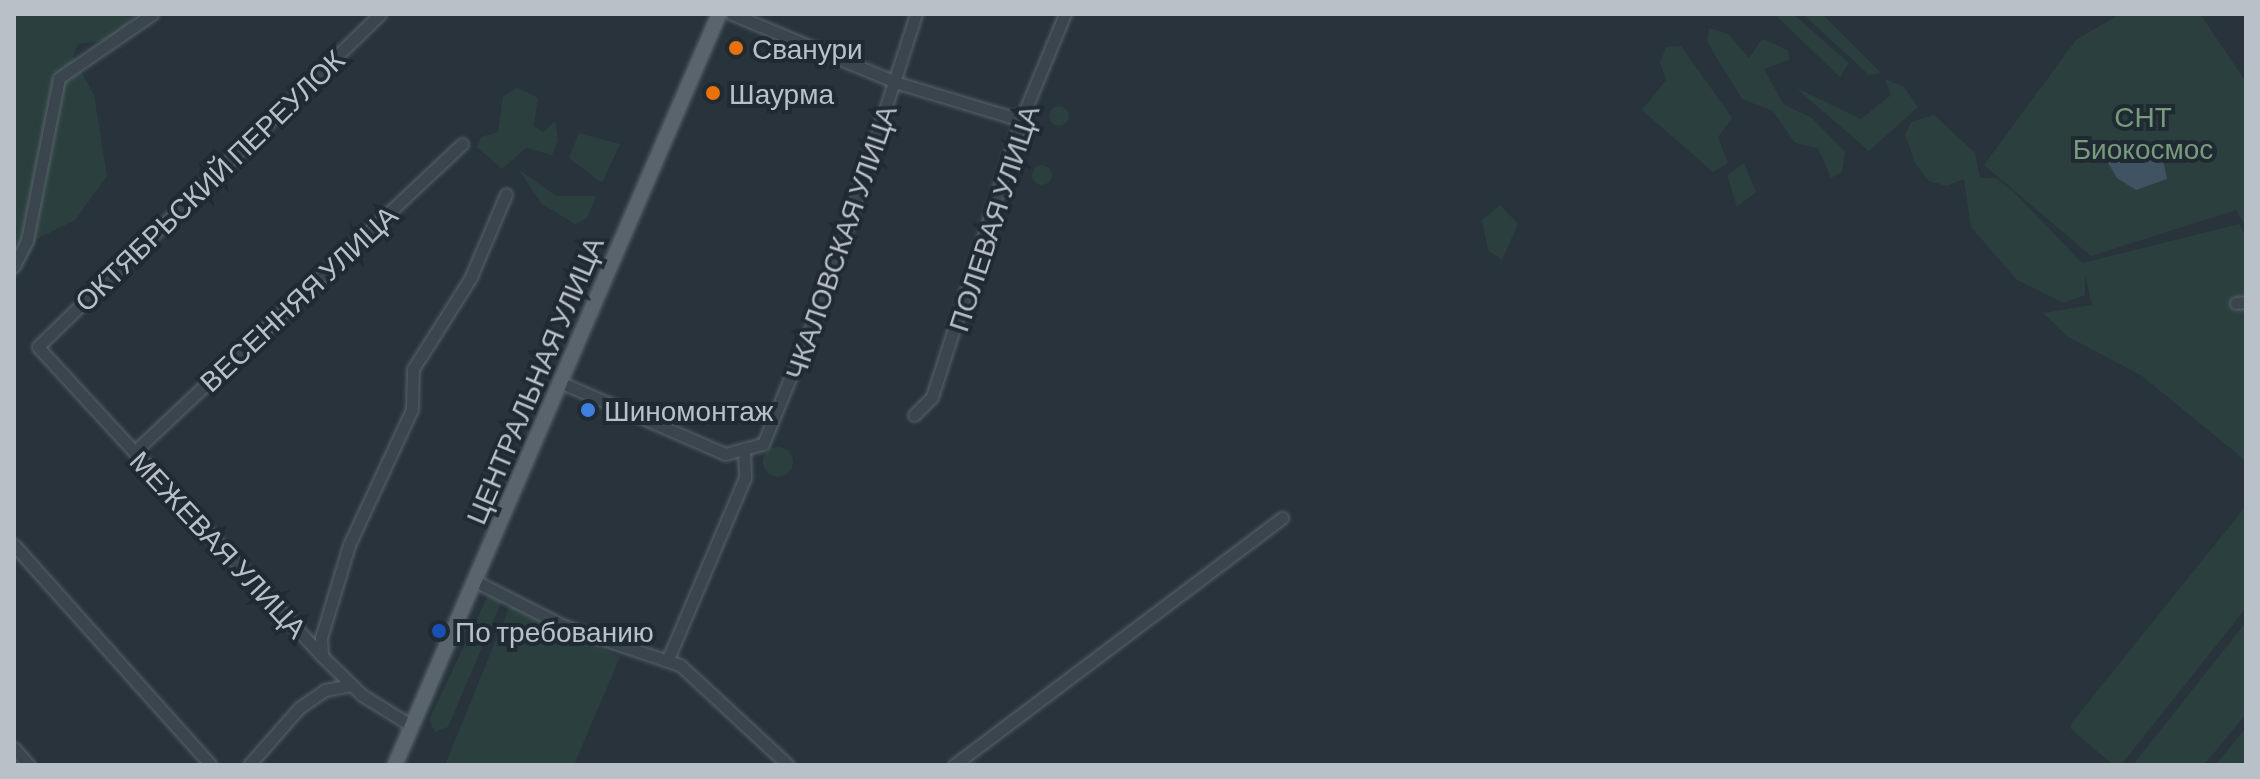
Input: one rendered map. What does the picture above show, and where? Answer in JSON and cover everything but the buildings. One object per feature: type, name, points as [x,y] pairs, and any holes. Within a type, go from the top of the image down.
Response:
[{"type":"main road","name":"ЦЕНТРАЛЬНАЯ УЛИЦА","points":[[395,765],[719,14]]},
{"type":"street","points":[[14,266],[27,240],[54,88],[76,65],[90,62],[152,14]]},
{"type":"street","name":"ОКТЯБРЬСКИЙ ПЕРЕУЛОК","points":[[38,347],[380,14]]},
{"type":"street","points":[[732,14],[895,82],[1021,120]]},
{"type":"street","name":"ЧКАЛОВСКАЯ УЛИЦА","points":[[744,455],[773,431],[796,376],[916,14]]},
{"type":"street","name":"ПОЛЕВАЯ УЛИЦА","points":[[914,415],[932,397],[1021,120],[1065,14]]},
{"type":"street","name":"ВЕСЕННЯЯ УЛИЦА","points":[[134,452],[462,144]]},
{"type":"street","points":[[322,656],[321,638],[349,545],[412,409],[413,369],[470,279],[506,194]]},
{"type":"street","name":"МЕЖЕВАЯ УЛИЦА","points":[[38,347],[322,656],[351,685],[412,726]]},
{"type":"street","points":[[562,383],[704,447],[744,455],[745,478],[668,659]]},
{"type":"street","points":[[954,765],[1282,518]]},
{"type":"street","points":[[14,545],[211,765]]},
{"type":"street","points":[[475,581],[604,642],[668,659],[788,765]]},
{"type":"street","points":[[249,765],[299,708],[325,690],[351,685]]},
{"type":"street","points":[[14,748],[29,765]]},
{"type":"green space","points":[[14,14],[139,14],[109,40],[78,44],[73,56],[94,95],[107,176],[75,220],[37,239],[14,282]]},
{"type":"green space","points":[[1774,14],[1793,14],[1849,63],[1840,77]]},
{"type":"green space","points":[[1803,14],[1822,14],[1881,73],[1869,75]]},
{"type":"green space","name":"СНТ Биокосмос","points":[[2120,14],[2200,14],[2246,82],[2246,226],[2236,210],[2091,256],[1984,165],[2076,40]]},
{"type":"green space","points":[[1709,28],[1728,34],[1749,58],[1762,39],[1788,50],[1789,60],[1764,69],[1783,104],[1812,118],[1845,152],[1842,172],[1831,178],[1818,148],[1795,143],[1773,111],[1742,99],[1707,42]]},
{"type":"green space","points":[[1681,46],[1732,118],[1718,137],[1728,163],[1713,172],[1642,110],[1666,80],[1660,62],[1666,47]]},
{"type":"green space","points":[[1885,79],[1904,87],[1918,107],[1869,151],[1796,88],[1861,119],[1891,95]]},
{"type":"green space","points":[[517,88],[538,98],[534,126],[543,132],[555,121],[558,140],[552,155],[526,148],[502,169],[477,147],[481,137],[498,132],[503,96]]},
{"type":"green space","points":[[1059,106],[1066,109],[1069,116],[1066,123],[1059,126],[1052,123],[1049,116],[1052,109]]},
{"type":"green space","points":[[1934,115],[1975,153],[1980,178],[1996,178],[2014,192],[2082,263],[2239,224],[2246,237],[2246,461],[2142,376],[2067,336],[2043,313],[2092,305],[2085,275],[2085,295],[2064,303],[2017,280],[1971,227],[1964,179],[1947,186],[1929,181],[1916,165],[1905,135],[1911,122]]},
{"type":"green space","points":[[579,133],[620,144],[602,183],[569,158]]},
{"type":"green space","points":[[1744,163],[1756,192],[1737,207],[1727,175]]},
{"type":"green space","points":[[1042,165],[1049,168],[1052,175],[1049,182],[1042,185],[1035,182],[1032,175],[1035,168]]},
{"type":"green space","points":[[519,170],[556,196],[596,196],[587,218],[575,224],[542,204]]},
{"type":"green space","points":[[1500,205],[1518,224],[1502,260],[1488,250],[1482,220]]},
{"type":"green space","points":[[778,447],[789,451],[793,462],[789,473],[778,477],[767,473],[763,462],[767,451]]},
{"type":"green space","points":[[2246,506],[2246,608],[2121,765],[2113,765],[2070,728],[2073,721]]},
{"type":"green space","points":[[491,589],[503,598],[448,727],[435,732],[429,720]]},
{"type":"green space","points":[[511,603],[620,657],[574,765],[445,765]]},
{"type":"green space","points":[[2246,622],[2246,714],[2204,765],[2133,765]]},
{"type":"green space","points":[[2246,728],[2246,765],[2215,765],[2218,762]]},
{"type":"water","points":[[2136,145],[2162,155],[2167,179],[2136,190],[2117,178],[2107,161],[2122,146]]},
{"type":"place","name":"Сванури","points":[[736,48]]},
{"type":"place","name":"Шаурма","points":[[713,93]]},
{"type":"place","name":"Шиномонтаж","points":[[588,410]]},
{"type":"place","name":"По требованию","points":[[439,631]]}]
